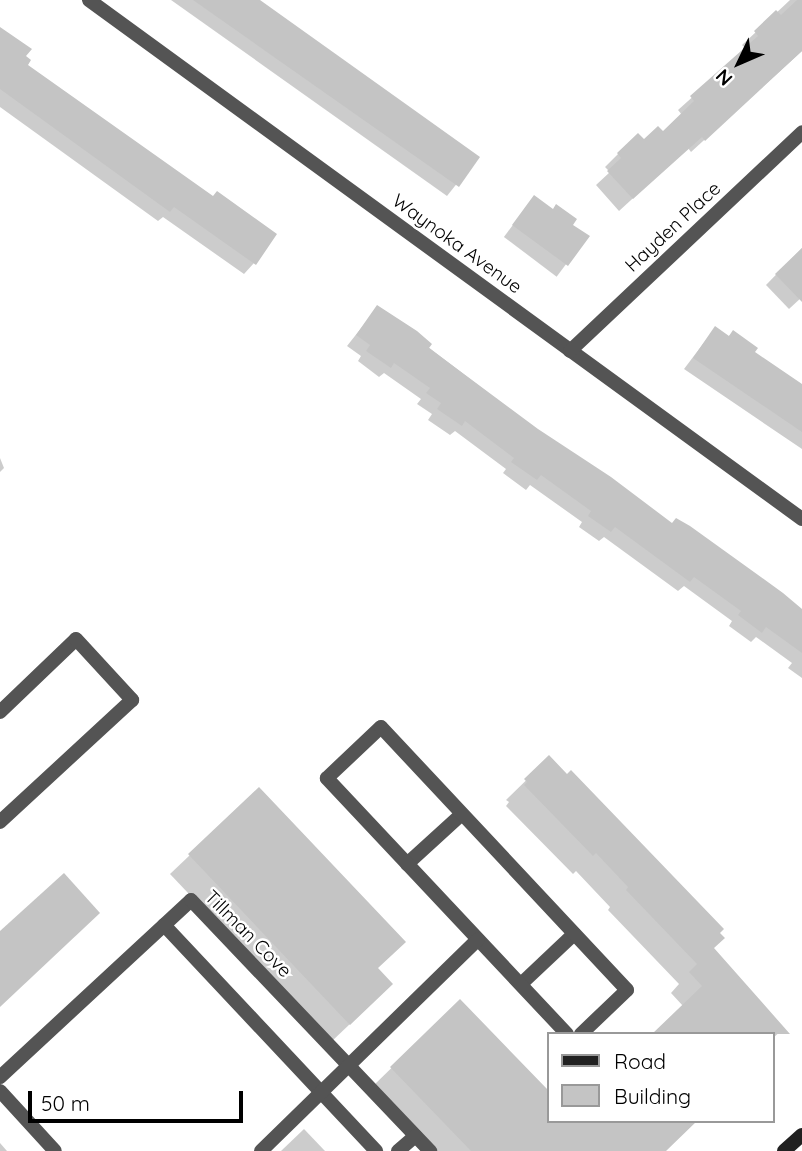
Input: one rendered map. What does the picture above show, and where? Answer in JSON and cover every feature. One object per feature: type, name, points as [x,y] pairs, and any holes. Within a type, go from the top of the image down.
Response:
[{"type":"main road","points":[[785,1151],[802,1135]]},
{"type":"street","name":"Waynoka Avenue","points":[[89,0],[802,519]]},
{"type":"street","name":"Hayden Place","points":[[570,351],[802,132]]},
{"type":"street","points":[[0,712],[76,639],[132,700],[0,822]]},
{"type":"street","points":[[565,1032],[327,778],[381,727],[628,990],[583,1032]]},
{"type":"street","points":[[407,864],[462,814]]},
{"type":"street","name":"Tillman Cove","points":[[164,925],[191,900],[430,1151]]},
{"type":"street","points":[[0,1077],[164,925],[376,1151]]},
{"type":"street","points":[[521,984],[574,934]]},
{"type":"street","points":[[261,1151],[478,939]]},
{"type":"street","points":[[0,1091],[55,1151]]},
{"type":"street","points":[[398,1151],[415,1136]]},
{"type":"building","points":[[193,0],[260,0],[480,157],[459,187]]},
{"type":"building","points":[[797,0],[802,0],[802,51],[705,141],[702,137],[633,199],[607,171],[621,158],[617,153],[638,133],[644,139],[658,126],[663,131],[694,101],[690,96],[758,36],[754,31],[776,10],[781,15]]},
{"type":"building","points":[[0,27],[32,49],[26,56],[31,60],[28,65],[213,196],[217,191],[277,234],[256,265],[174,207],[170,212],[0,89]]},
{"type":"building","points":[[534,195],[553,209],[556,204],[577,219],[573,225],[590,236],[568,266],[512,225]]},
{"type":"building","points":[[802,248],[802,302],[775,274]]},
{"type":"building","points":[[377,305],[417,331],[432,344],[429,348],[538,429],[611,477],[672,523],[676,518],[690,526],[783,593],[802,609],[802,653],[766,627],[762,633],[738,615],[741,611],[694,577],[690,582],[615,527],[611,532],[588,516],[591,511],[541,475],[537,480],[511,462],[514,458],[465,421],[462,426],[437,409],[441,403],[426,393],[430,388],[394,363],[391,368],[366,351],[370,345],[356,335]]},
{"type":"building","points":[[715,326],[729,336],[733,330],[758,348],[755,352],[802,384],[802,432],[693,358]]},
{"type":"building","points":[[549,755],[567,774],[571,770],[724,929],[720,933],[725,938],[714,948],[790,1034],[654,1032],[702,986],[689,972],[697,964],[626,890],[628,887],[596,853],[593,856],[524,785],[527,782],[524,779]]},
{"type":"building","points":[[259,787],[406,942],[378,968],[393,984],[350,1025],[188,854]]},
{"type":"building","points":[[64,873],[100,913],[0,1007],[0,931]]},
{"type":"building","points":[[460,999],[546,1088],[546,1123],[695,1123],[666,1151],[471,1151],[390,1067]]}]
